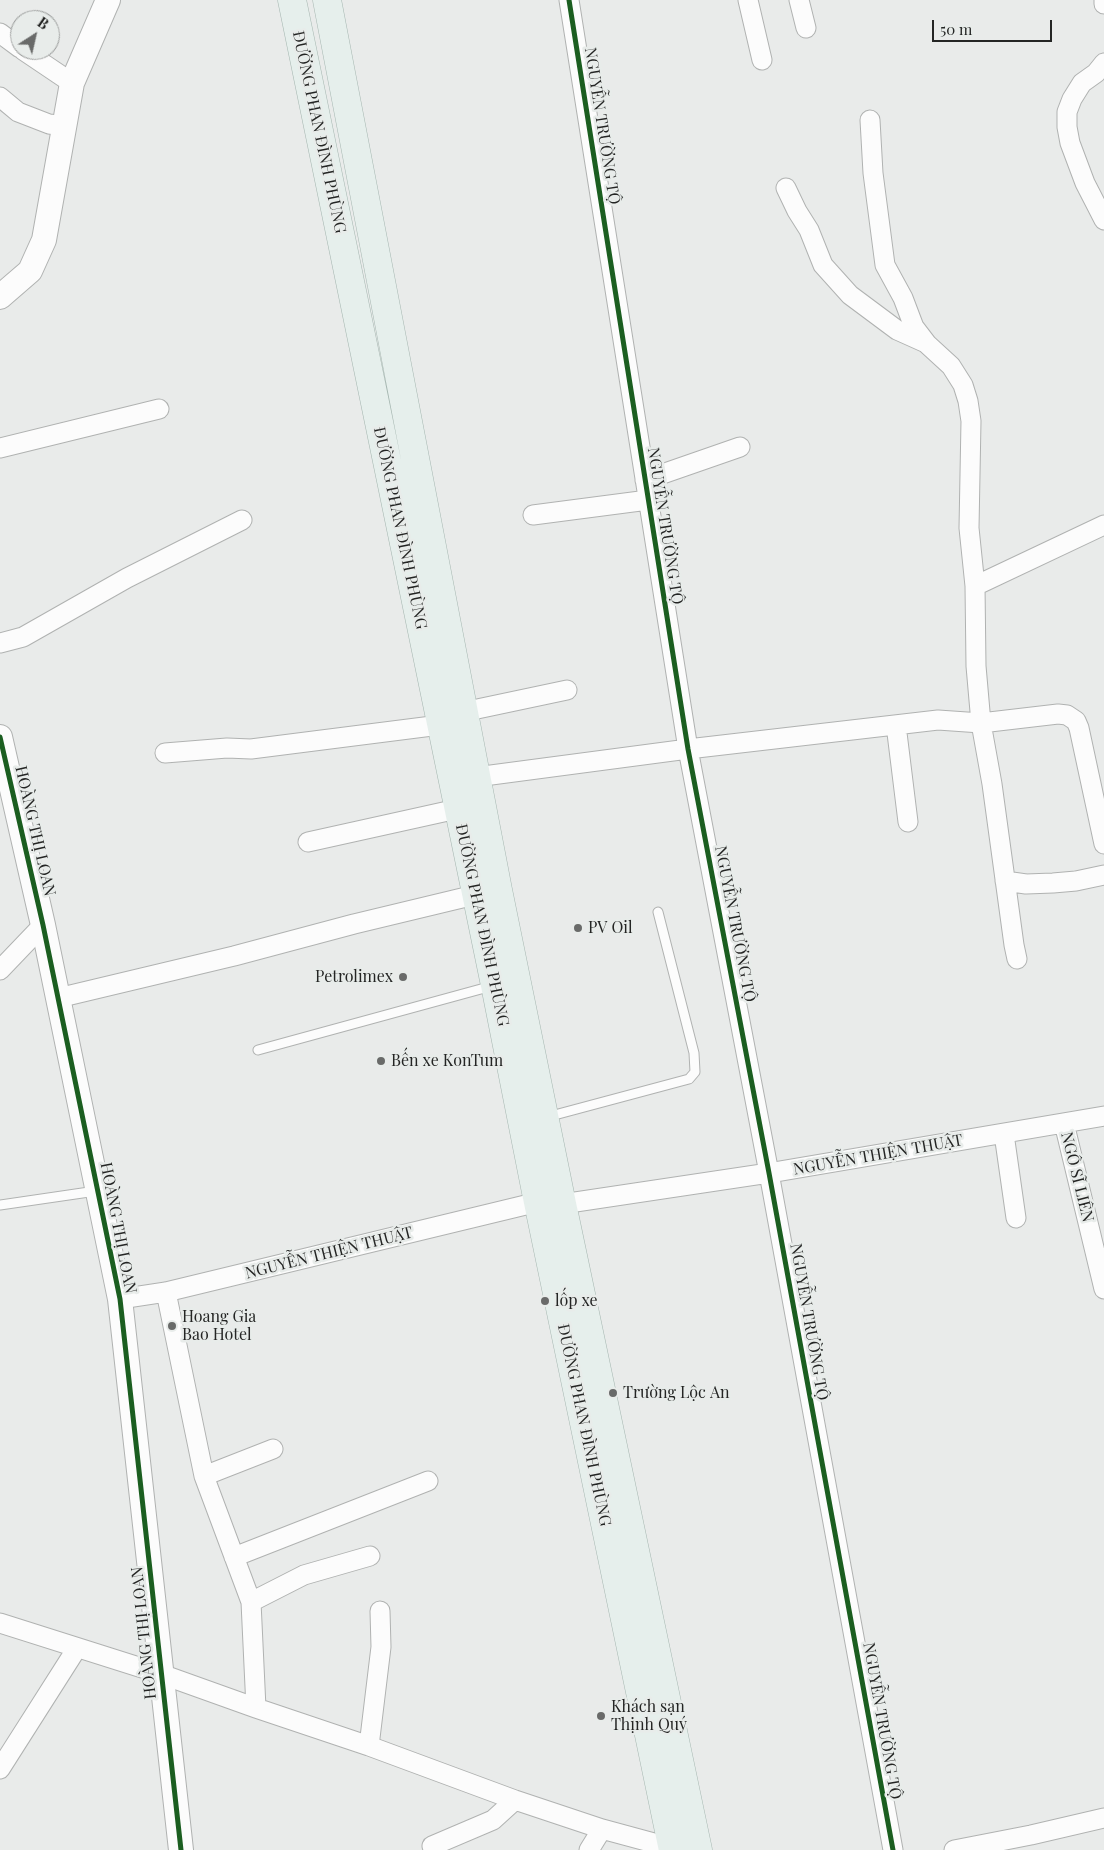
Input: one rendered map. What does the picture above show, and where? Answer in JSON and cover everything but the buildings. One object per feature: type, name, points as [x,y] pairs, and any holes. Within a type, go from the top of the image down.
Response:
[{"type":"main road","name":"ĐƯỜNG PHAN ĐÌNH PHÙNG","points":[[292,0],[452,719],[476,777],[486,892]]},
{"type":"main road","name":"ĐƯỜNG PHAN ĐÌNH PHÙNG","points":[[327,0],[452,719],[457,809],[486,892],[685,1848]]},
{"type":"main road","name":"ĐƯỜNG PHAN ĐÌNH PHÙNG","points":[[506,984],[544,1117],[550,1203]]},
{"type":"street","points":[[0,297],[30,271],[44,240],[72,83],[108,0]]},
{"type":"street","name":"NGUYỄN TRƯỜNG TỘ","points":[[569,0],[688,749],[769,1173],[893,1850]]},
{"type":"street","points":[[748,0],[762,60]]},
{"type":"street","points":[[799,0],[806,28]]},
{"type":"street","points":[[38,60],[72,83]]},
{"type":"street","points":[[1104,63],[1096,73],[1082,83],[1072,99],[1067,112],[1070,143],[1094,204],[1104,220]]},
{"type":"street","points":[[0,98],[18,112],[49,124],[65,126]]},
{"type":"street","points":[[870,120],[873,173],[885,265],[903,298],[914,327],[927,344],[951,366],[963,384],[968,401],[971,421],[969,528],[975,586],[976,666],[981,723],[992,784],[1017,959]]},
{"type":"street","points":[[786,188],[809,230],[823,265],[850,295],[897,330],[927,344]]},
{"type":"street","points":[[0,448],[159,409]]},
{"type":"street","points":[[645,480],[740,447]]},
{"type":"street","points":[[533,515],[648,500]]},
{"type":"street","points":[[0,643],[23,637],[127,578],[242,520]]},
{"type":"street","points":[[975,586],[1104,525]]},
{"type":"street","points":[[165,753],[227,748],[251,749],[452,719],[566,690]]},
{"type":"street","points":[[476,777],[688,749],[938,720],[981,723],[1058,714],[1067,715],[1076,720],[1079,728],[1104,844]]},
{"type":"street","points":[[896,725],[908,822]]},
{"type":"street","name":"HOÀNG THỊ LOAN","points":[[0,737],[43,925],[120,1299],[181,1850]]},
{"type":"street","points":[[308,842],[457,809]]},
{"type":"street","points":[[1005,881],[1026,884],[1054,883],[1076,881],[1104,875]]},
{"type":"street","points":[[58,998],[234,956],[486,892]]},
{"type":"street","points":[[0,970],[43,925]]},
{"type":"street","name":"NGUYỄN THIỆN THUẬT","points":[[120,1299],[166,1292],[550,1203],[769,1173],[1104,1116]]},
{"type":"street","name":"NGÔ SĨ LIÊN","points":[[1064,1123],[1104,1289]]},
{"type":"street","points":[[1004,1134],[1016,1218]]},
{"type":"street","points":[[166,1292],[204,1476],[251,1602],[256,1708]]},
{"type":"street","points":[[204,1476],[273,1449]]},
{"type":"street","points":[[234,1557],[428,1481]]},
{"type":"street","points":[[251,1602],[304,1575],[370,1556]]},
{"type":"street","points":[[369,1746],[381,1647],[380,1611]]},
{"type":"street","points":[[0,1623],[161,1674],[602,1829],[685,1848]]},
{"type":"street","points":[[0,1769],[77,1648]]},
{"type":"street","points":[[432,1846],[493,1820],[515,1800]]},
{"type":"street","points":[[954,1850],[1032,1843],[1104,1818]]},
{"type":"street","points":[[589,1850],[602,1829]]},
{"type":"lane","points":[[544,1117],[689,1079],[695,1072],[694,1053],[658,912]]},
{"type":"lane","points":[[258,1050],[506,984]]},
{"type":"lane","points":[[0,1205],[98,1191]]},
{"type":"cycle path","points":[[569,0],[688,749],[769,1173],[893,1850]]},
{"type":"cycle path","points":[[0,737],[43,925],[120,1299],[181,1850]]},
{"type":"place","name":"PV Oil","points":[[578,928]]},
{"type":"place","name":"Petrolimex","points":[[403,977]]},
{"type":"place","name":"Bến xe KonTum","points":[[381,1061]]},
{"type":"place","name":"lốp xe","points":[[545,1301]]},
{"type":"place","name":"Hoang Gia Bao Hotel","points":[[172,1326]]},
{"type":"place","name":"Trường Lộc An","points":[[613,1393]]},
{"type":"place","name":"Khách sạn Thịnh Quý","points":[[601,1716]]}]
